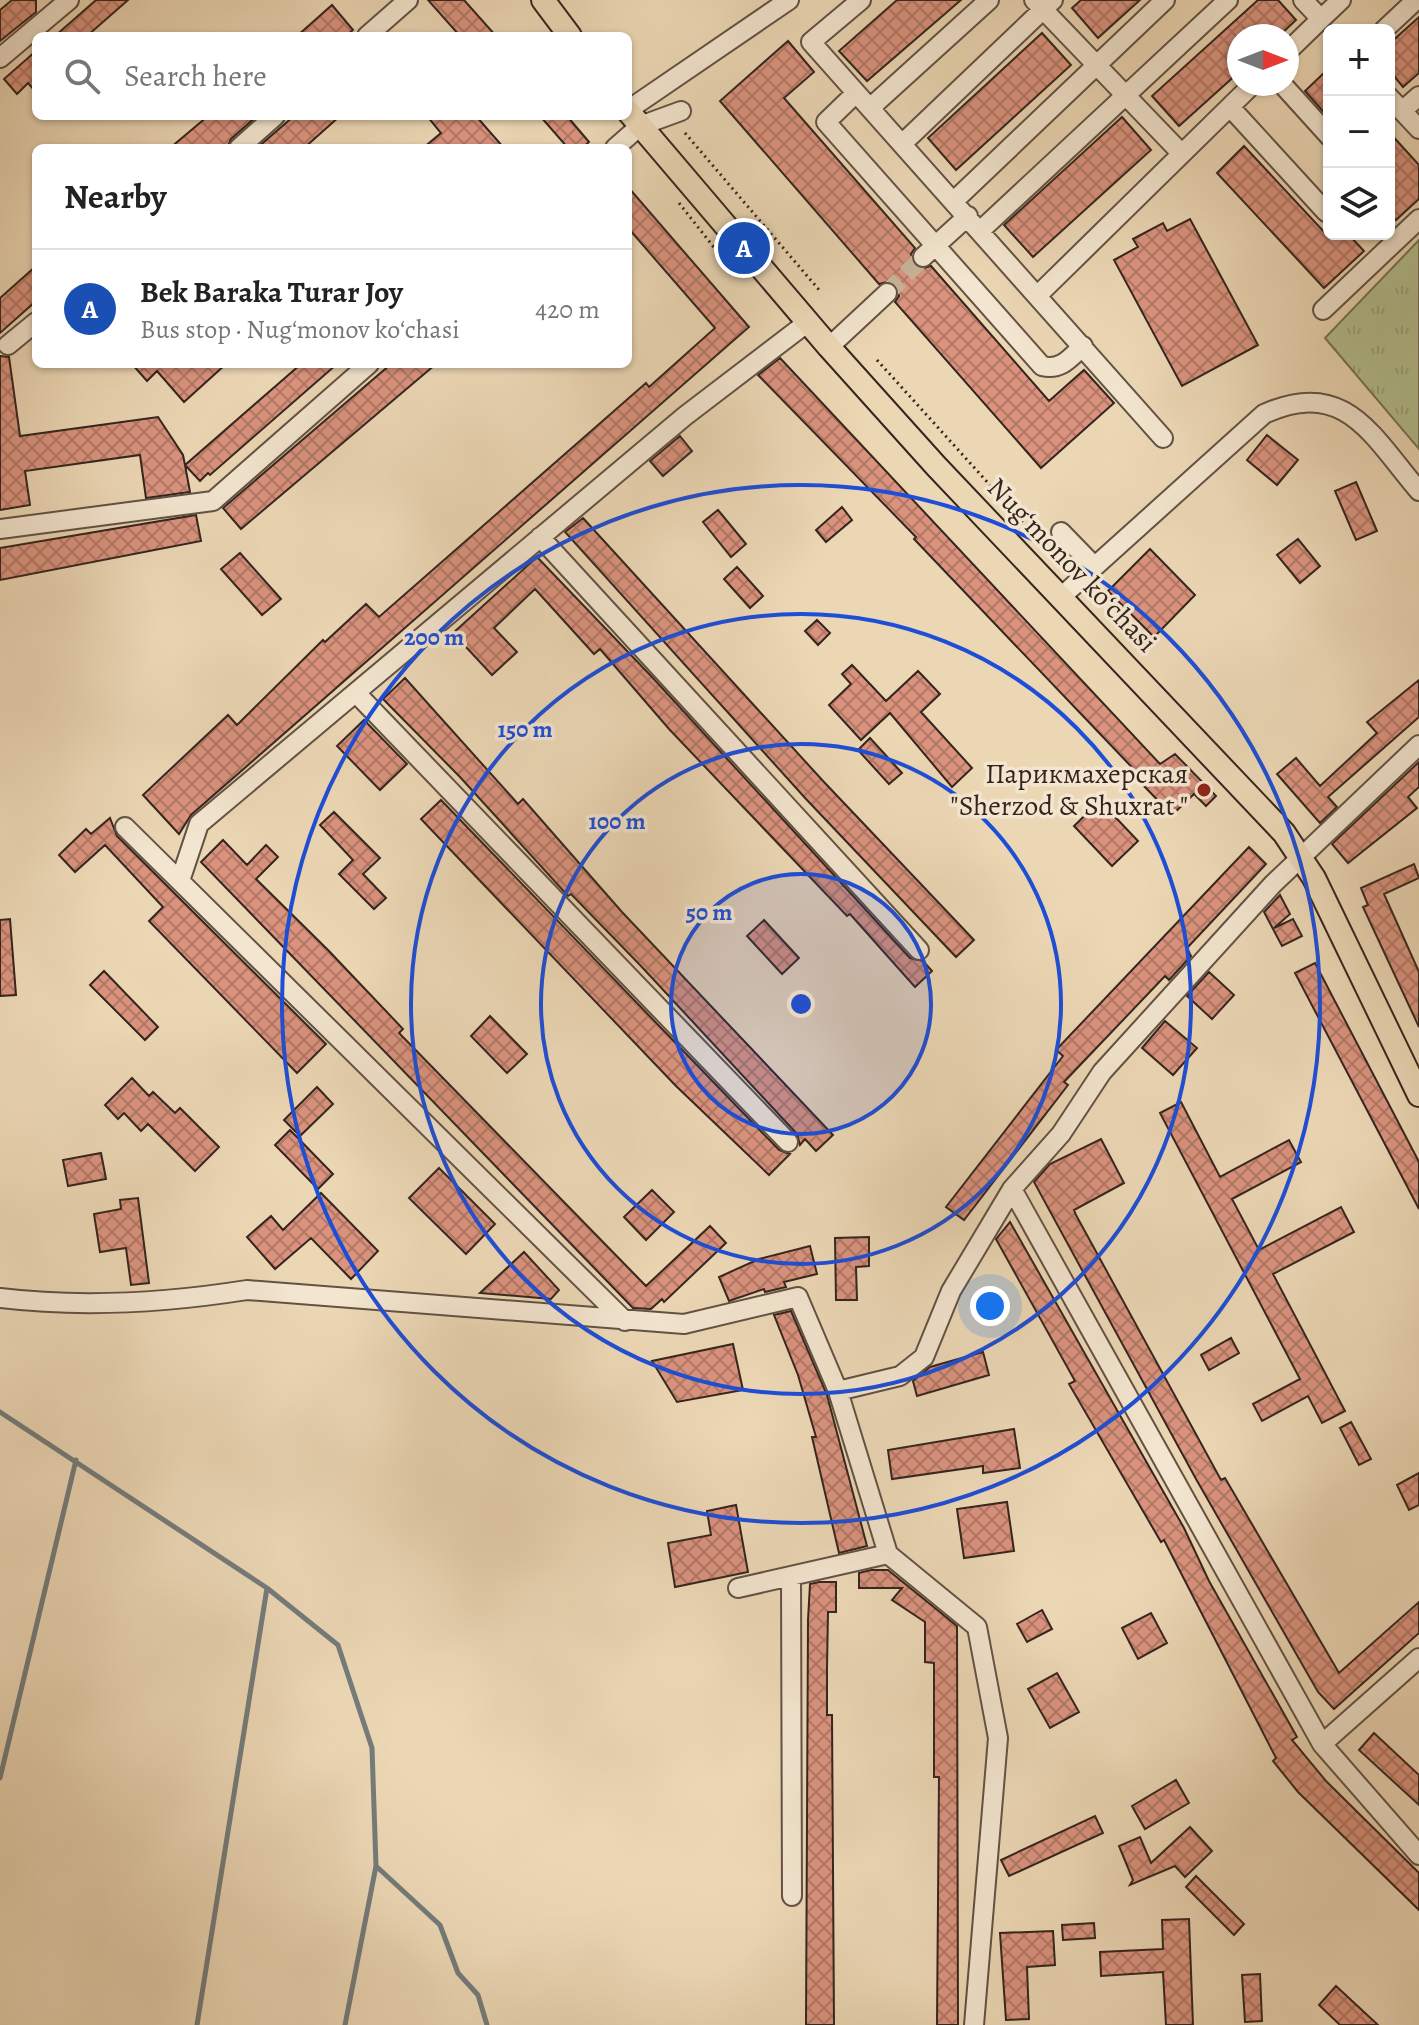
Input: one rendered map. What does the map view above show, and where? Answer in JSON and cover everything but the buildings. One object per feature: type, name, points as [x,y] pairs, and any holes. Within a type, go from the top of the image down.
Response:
[{"type":"main road","points":[[543,0],[567,32]]},
{"type":"main road","name":"Nugʻmonov koʻchasi","points":[[632,116],[829,347],[1266,812],[1300,856],[1419,1095]]},
{"type":"street","points":[[0,58],[69,0]]},
{"type":"street","points":[[372,32],[408,0]]},
{"type":"street","points":[[632,116],[789,0]]},
{"type":"street","points":[[861,0],[811,42],[1039,294],[1163,438]]},
{"type":"street","points":[[870,108],[989,0]]},
{"type":"street","points":[[955,200],[1094,64],[1165,0]]},
{"type":"street","points":[[930,252],[975,223],[1125,96],[1228,0]]},
{"type":"street","points":[[1303,0],[1322,25]]},
{"type":"street","points":[[1299,43],[1322,25],[1341,0]]},
{"type":"street","points":[[1390,24],[1416,0]]},
{"type":"street","points":[[903,143],[1043,3],[1094,64],[1181,153]]},
{"type":"street","points":[[856,93],[826,122],[930,252],[1042,366],[1052,369],[1063,365],[1083,346]]},
{"type":"street","points":[[1039,294],[1241,96]]},
{"type":"street","points":[[1293,96],[1323,129]]},
{"type":"street","points":[[1402,111],[1419,96]]},
{"type":"street","points":[[1395,103],[1419,129]]},
{"type":"street","points":[[1230,107],[1323,209]]},
{"type":"street","points":[[632,116],[681,111]]},
{"type":"street","points":[[244,144],[270,120]]},
{"type":"street","points":[[617,144],[630,120]]},
{"type":"street","points":[[1395,234],[1419,219]]},
{"type":"street","points":[[1323,310],[1386,240]]},
{"type":"street","points":[[829,347],[887,293]]},
{"type":"street","points":[[180,881],[199,824],[685,416],[808,322]]},
{"type":"street","points":[[8,345],[32,325]]},
{"type":"street","points":[[0,529],[213,501],[364,368]]},
{"type":"street","points":[[1061,597],[1264,414],[1288,402],[1333,403],[1353,414],[1419,491]]},
{"type":"street","points":[[1061,532],[1093,565]]},
{"type":"street","points":[[540,537],[919,950]]},
{"type":"street","points":[[357,694],[788,1142]]},
{"type":"street","points":[[838,1391],[900,1376],[924,1357],[951,1291],[1012,1189],[1061,1134],[1102,1072],[1300,856],[1419,745]]},
{"type":"street","points":[[125,827],[625,1321]]},
{"type":"street","points":[[1012,1189],[1322,1744],[1419,1855]]},
{"type":"street","points":[[0,1298],[62,1305],[181,1301],[247,1290],[684,1324],[798,1297],[838,1391],[888,1554],[977,1627],[998,1738],[974,2025]]},
{"type":"street","points":[[738,1588],[888,1554]]},
{"type":"street","points":[[791,1577],[792,1896]]},
{"type":"street","points":[[1322,1744],[1419,1658]]},
{"type":"path","points":[[685,133],[820,291]]},
{"type":"path","points":[[877,360],[1064,567]]},
{"type":"green space","points":[[1419,240],[1419,449],[1325,338]]},
{"type":"waterway","points":[[0,1412],[267,1588],[338,1645],[372,1748],[376,1866],[345,2025]]},
{"type":"waterway","points":[[0,1778],[76,1460]]},
{"type":"waterway","points":[[197,2025],[267,1588]]},
{"type":"waterway","points":[[376,1866],[440,1925],[458,1973],[478,1995],[487,2025]]},
{"type":"tunnel","points":[[887,293],[923,257]]},
{"type":"place","name":"Bek Baraka Turar Joy","points":[[744,248]]},
{"type":"place","name":"Парикмахерская \"Sherzod & Shuxrat \"","points":[[1204,790]]}]
